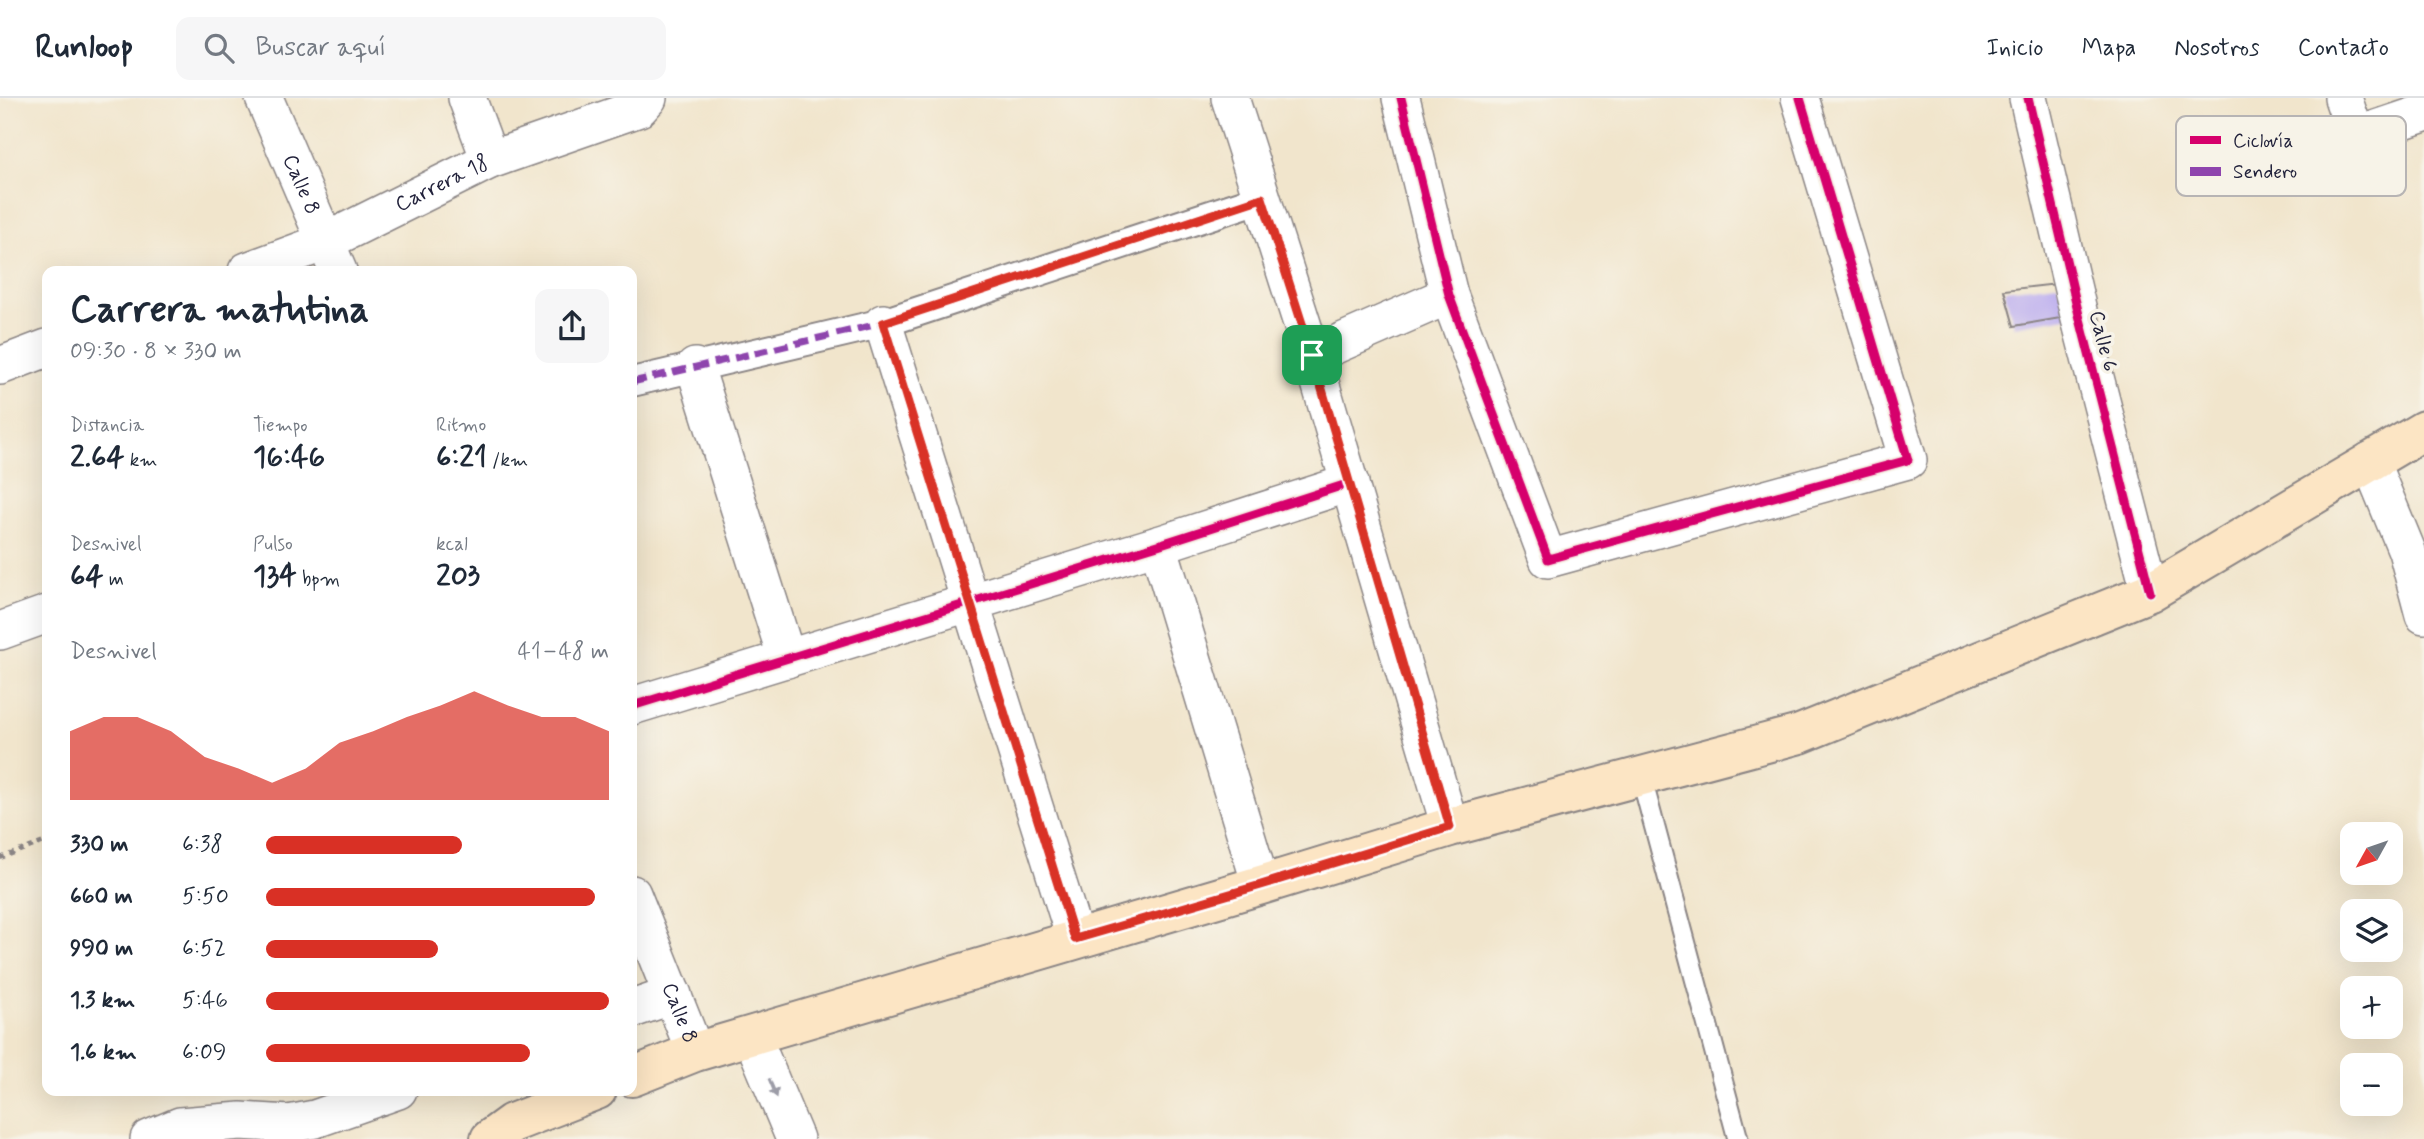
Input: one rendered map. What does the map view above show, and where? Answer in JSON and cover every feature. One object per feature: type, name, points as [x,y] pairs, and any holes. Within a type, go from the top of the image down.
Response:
[{"type":"main road","points":[[637,1075],[695,1052],[1450,827],[1800,734],[2150,592],[2424,430]]},
{"type":"main road","points":[[507,1134],[585,1096]]},
{"type":"street","name":"Calle 8","points":[[264,98],[331,256]]},
{"type":"street","points":[[467,98],[490,160]]},
{"type":"street","points":[[1230,98],[1312,355],[1450,827]]},
{"type":"street","points":[[1401,98],[1449,295],[1548,559],[1908,460],[1800,98]]},
{"type":"street","name":"Calle 6","points":[[2028,98],[2078,315],[2150,592]]},
{"type":"street","points":[[2343,98],[2349,116]]},
{"type":"street","name":"Carrera 18","points":[[275,266],[331,256],[490,160],[644,103]]},
{"type":"street","points":[[2406,119],[2424,113]]},
{"type":"street","points":[[637,381],[883,323],[1262,198]]},
{"type":"street","points":[[1312,355],[1449,295]]},
{"type":"street","points":[[883,323],[1075,939]]},
{"type":"street","points":[[0,366],[42,350]]},
{"type":"street","points":[[695,367],[787,659]]},
{"type":"street","points":[[2370,461],[2407,551],[2424,615]]},
{"type":"street","points":[[637,704],[1350,484]]},
{"type":"street","points":[[1158,545],[1261,885]]},
{"type":"street","points":[[0,631],[42,616]]},
{"type":"street","name":"Calle 8","points":[[637,906],[695,1052]]},
{"type":"street","points":[[637,1007],[673,995]]},
{"type":"street","points":[[752,1036],[795,1139]]},
{"type":"street","points":[[149,1139],[180,1126],[241,1121],[289,1124],[315,1119],[381,1096]]},
{"type":"lane","points":[[1641,776],[1738,1139]]},
{"type":"path","points":[[0,858],[42,843]]},
{"type":"building","points":[[2057,284],[2072,316],[2014,326],[2004,290]]},
{"type":"marked path","points":[[637,381],[883,323],[1262,198]]},
{"type":"cycle path","points":[[1401,98],[1449,295],[1548,559],[1908,460],[1800,98]]},
{"type":"cycle path","points":[[2028,98],[2079,315],[2150,592]]},
{"type":"cycle path","points":[[637,704],[1158,545],[1350,483]]},
{"type":"route","points":[[1262,198],[1312,355],[1450,827],[1075,939],[883,323],[1262,198]]}]
